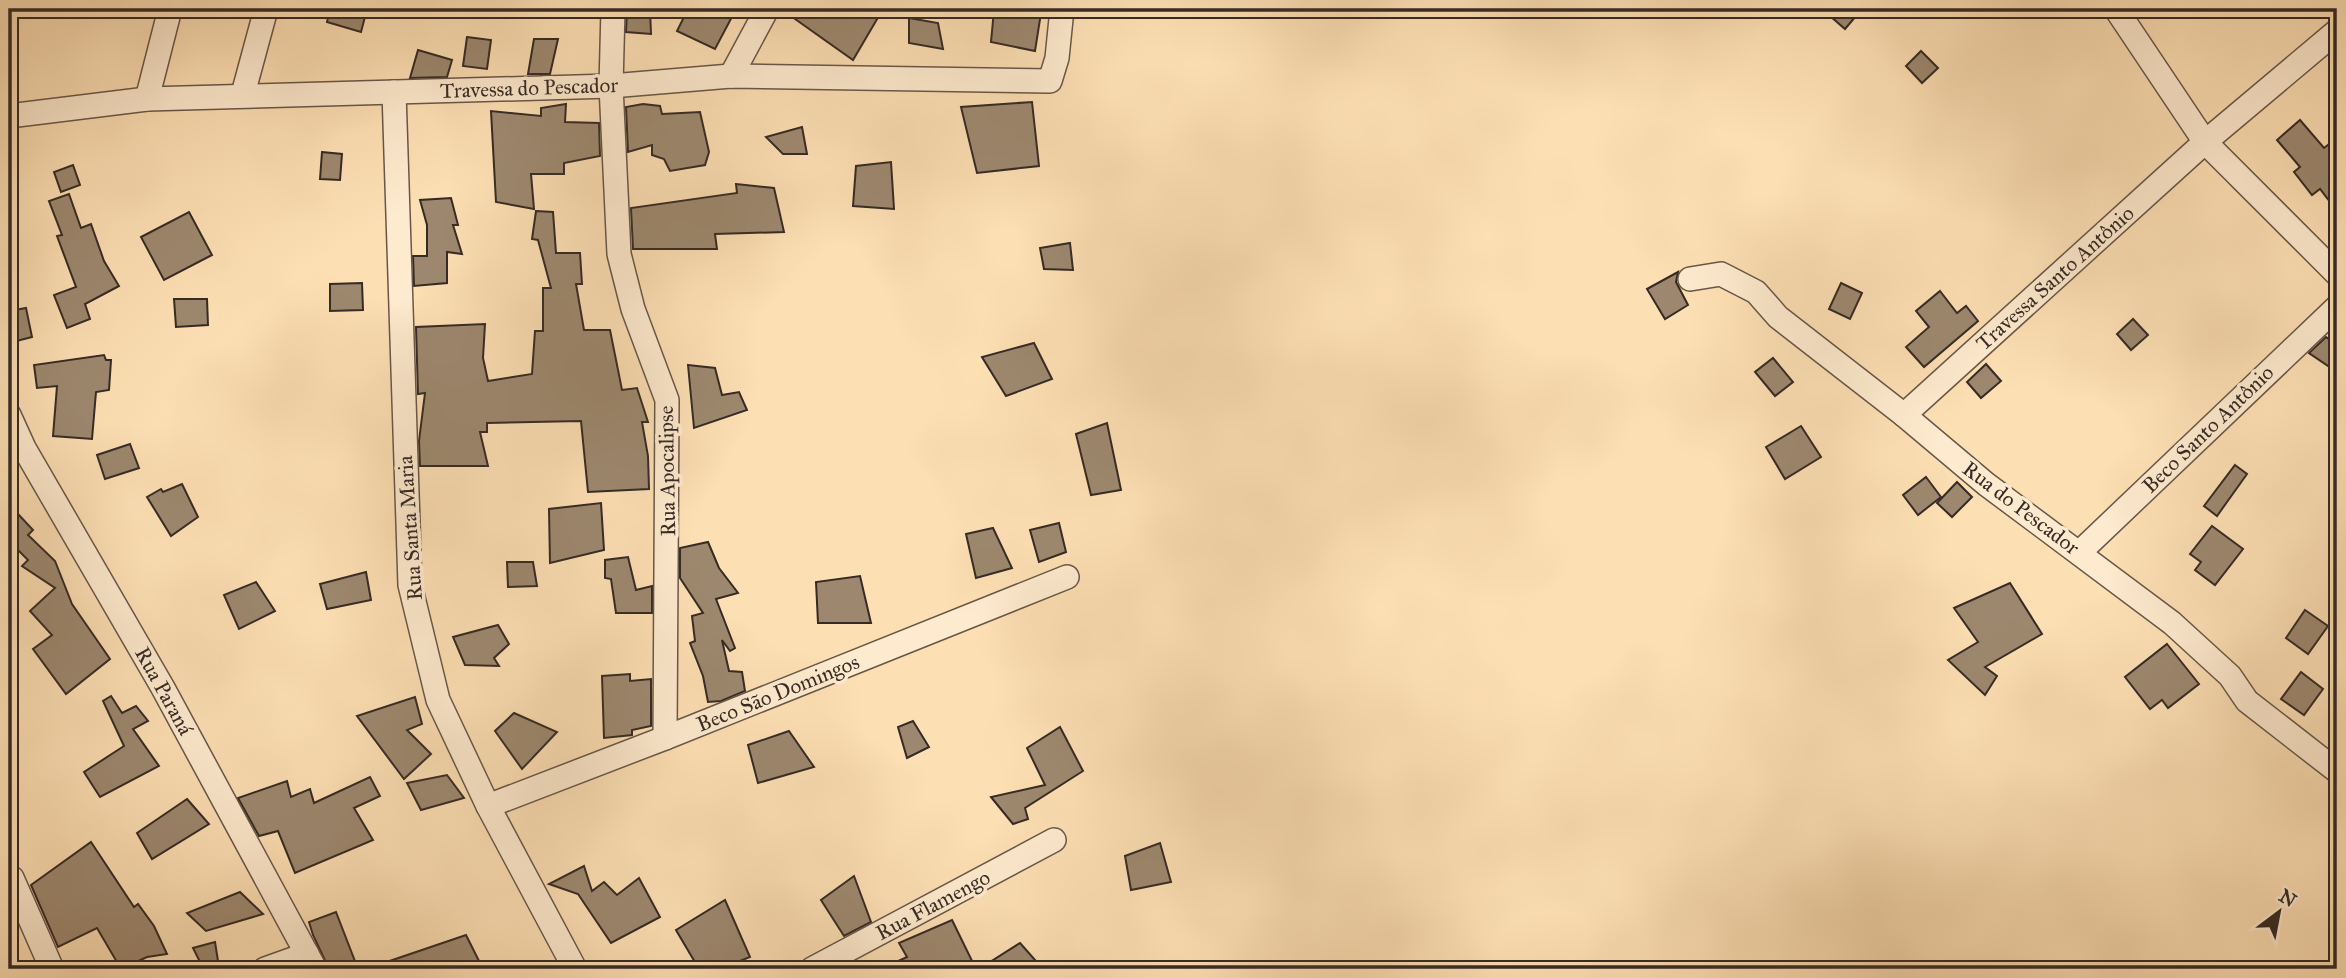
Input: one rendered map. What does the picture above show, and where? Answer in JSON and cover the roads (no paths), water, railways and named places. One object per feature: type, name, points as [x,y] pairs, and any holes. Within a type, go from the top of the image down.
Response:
[{"type":"street","points":[[147,99],[170,9]]},
{"type":"street","points":[[243,94],[266,9]]},
{"type":"street","name":"Rua Apocalipse","points":[[613,9],[611,86],[618,254],[633,309],[667,400],[665,738]]},
{"type":"street","points":[[731,76],[767,9]]},
{"type":"street","name":"Travessa do Pescador","points":[[9,116],[147,99],[243,94],[611,86],[731,76],[1050,80],[1057,58],[1062,9]]},
{"type":"street","points":[[2116,9],[2205,142],[2337,274]]},
{"type":"street","name":"Travessa Santo Antônio","points":[[1905,415],[2205,142],[2337,32]]},
{"type":"street","name":"Rua Santa Maria","points":[[394,92],[410,585],[438,701],[488,806],[575,969]]},
{"type":"street","name":"Rua do Pescador","points":[[1690,279],[1721,274],[1756,292],[1778,317],[1905,415],[1986,484],[2172,623],[2230,676],[2247,701],[2337,771]]},
{"type":"street","name":"Beco Santo Antônio","points":[[2080,552],[2337,306]]},
{"type":"street","name":"Rua Paraná","points":[[9,415],[24,448],[163,688],[311,961]]},
{"type":"street","name":"Beco São Domingos","points":[[488,806],[1068,577]]},
{"type":"street","name":"Rua Flamengo","points":[[812,969],[1054,840]]},
{"type":"street","points":[[12,878],[52,969]]},
{"type":"street","points":[[265,969],[311,961]]}]
